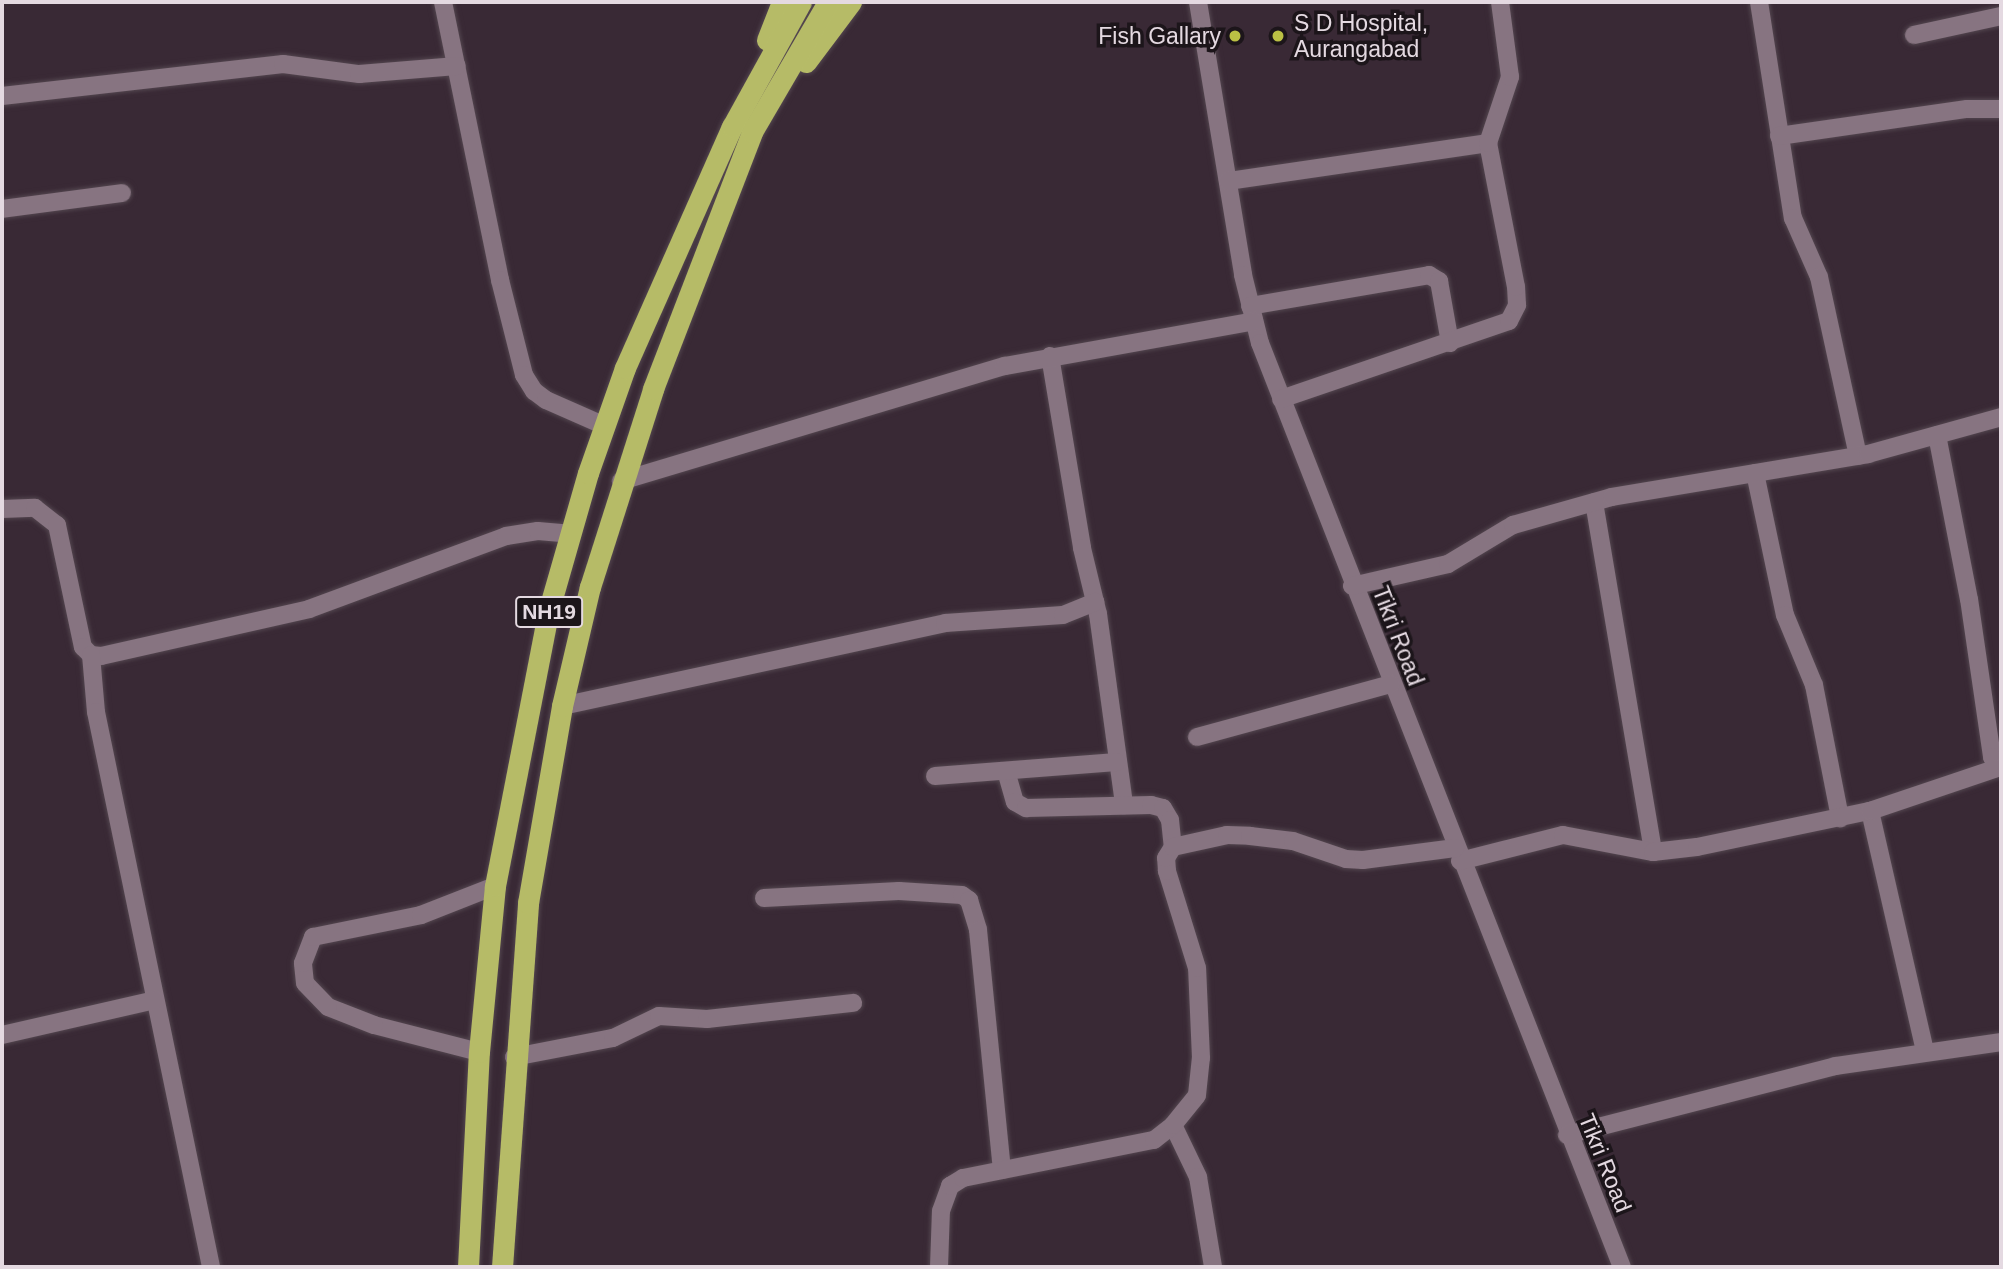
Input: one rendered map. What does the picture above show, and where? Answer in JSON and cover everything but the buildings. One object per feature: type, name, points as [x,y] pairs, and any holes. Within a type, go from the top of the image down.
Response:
[{"type":"highway","points":[[742,130],[782,2]]},
{"type":"highway","name":"NH19","points":[[468,1267],[480,1052],[495,886],[530,691],[570,534],[605,426],[656,295],[742,130],[801,2]]},
{"type":"highway","name":"NH19","points":[[502,1267],[514,1057],[528,903],[562,706],[621,481],[742,130],[828,2]]},
{"type":"highway","points":[[742,130],[851,2]]},
{"type":"street","points":[[443,2],[510,329],[524,375],[534,391],[546,400],[605,426]]},
{"type":"street","name":"Tikri Road","points":[[1198,2],[1252,314],[1281,399],[1352,586],[1567,1135],[1622,1267]]},
{"type":"street","points":[[1281,399],[1509,321],[1517,305],[1488,143],[1510,77],[1500,2]]},
{"type":"street","points":[[1759,2],[1793,218],[1819,277],[1858,456]]},
{"type":"street","points":[[1914,36],[2001,16]]},
{"type":"street","points":[[2,96],[283,64],[359,74],[457,66]]},
{"type":"street","points":[[1779,135],[1967,109],[2001,109]]},
{"type":"street","points":[[1228,181],[1488,143]]},
{"type":"street","points":[[2,209],[122,193]]},
{"type":"street","points":[[621,481],[1050,356],[1429,275],[1439,281],[1450,342]]},
{"type":"street","points":[[1050,356],[1082,548],[1096,603],[1116,762],[1124,804]]},
{"type":"street","points":[[1352,586],[1448,564],[1513,525],[1594,502],[1858,456],[2001,417]]},
{"type":"street","points":[[1172,847],[1227,835],[1250,836],[1293,841],[1346,859],[1363,860],[1457,854],[1563,835],[1653,852],[1870,811],[1999,768],[1937,435]]},
{"type":"street","points":[[1755,473],[1785,615],[1814,685],[1840,818]]},
{"type":"street","points":[[1594,502],[1653,852]]},
{"type":"street","points":[[2,509],[35,508],[57,525],[79,634],[91,655],[94,702],[155,1000],[203,1213],[211,1267]]},
{"type":"street","points":[[91,655],[309,609],[506,536],[538,531],[570,534]]},
{"type":"street","points":[[562,706],[945,623],[1063,615],[1096,603]]},
{"type":"street","points":[[1197,737],[1391,684]]},
{"type":"street","points":[[935,776],[1116,762]]},
{"type":"street","points":[[939,1267],[941,1211],[950,1186],[1002,1170],[1135,1147],[1154,1140],[1173,1125],[1197,1094],[1201,1058],[1195,950],[1167,871],[1172,847],[1170,820],[1163,808],[1124,804],[1026,808],[1015,802],[1006,771]]},
{"type":"street","points":[[1870,811],[1925,1051]]},
{"type":"street","points":[[480,1052],[374,1025],[328,1007],[305,983],[303,963],[313,937],[421,915],[495,886]]},
{"type":"street","points":[[764,898],[899,891],[962,895],[970,900],[978,930],[1002,1170]]},
{"type":"street","points":[[2,1035],[155,1000]]},
{"type":"street","points":[[514,1057],[613,1038],[659,1016],[706,1019],[853,1003]]},
{"type":"street","points":[[1567,1135],[1796,1075],[1925,1051],[2001,1042]]},
{"type":"street","points":[[1173,1125],[1198,1177],[1213,1267]]},
{"type":"place","name":"Fish Gallary","points":[[1235,36]]},
{"type":"place","name":"S D Hospital, Aurangabad","points":[[1278,36]]}]
